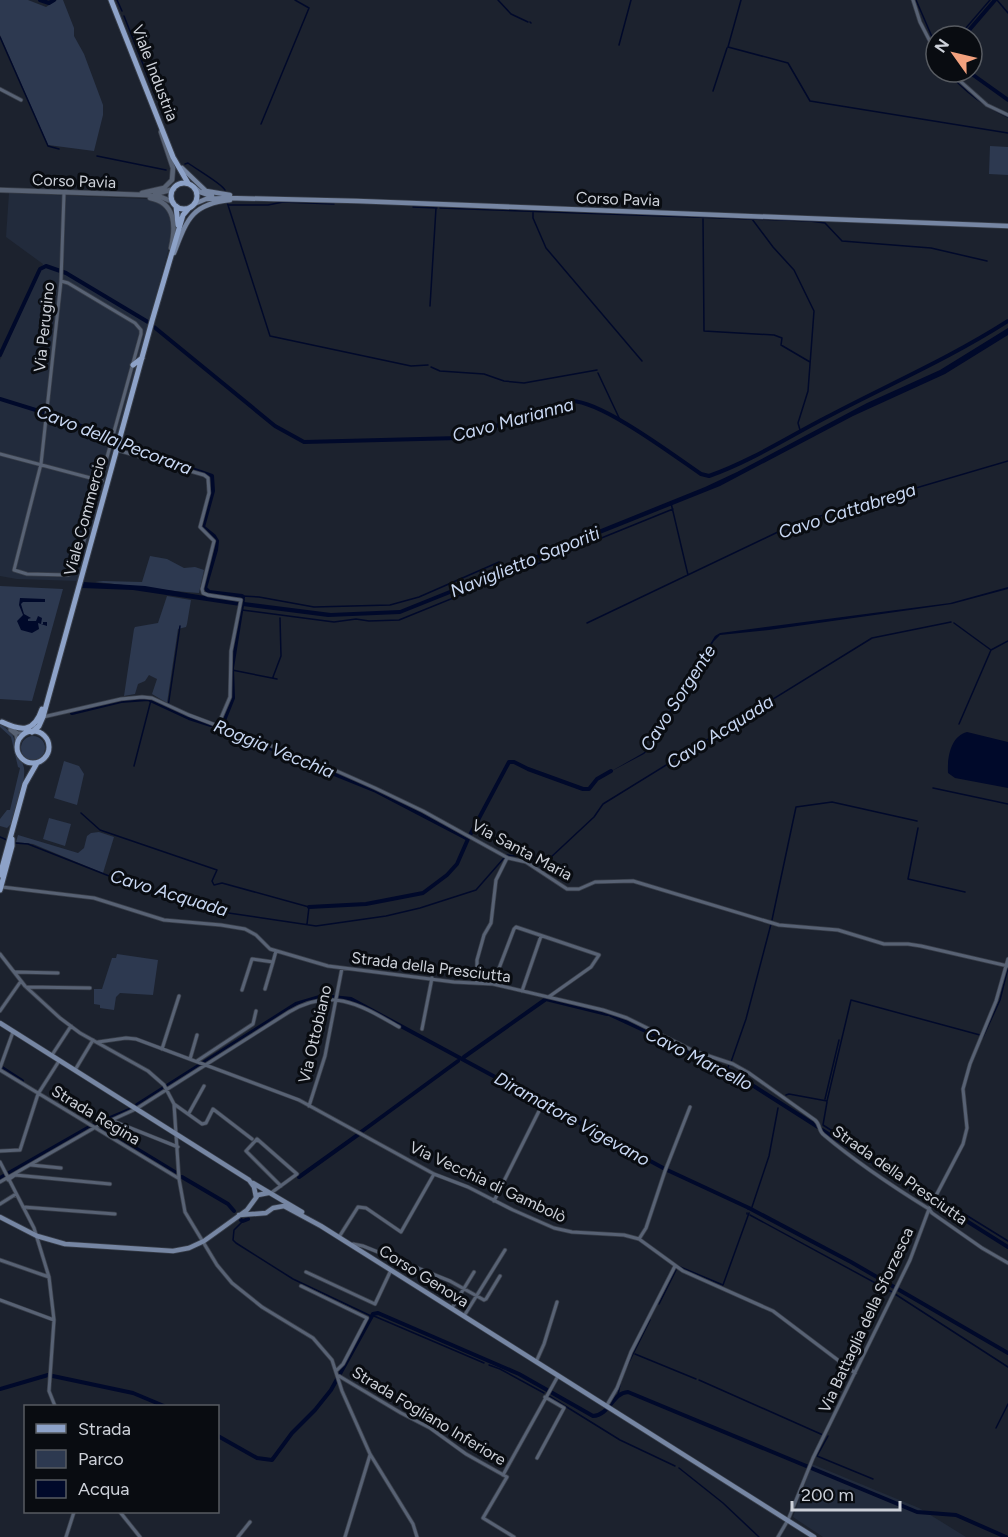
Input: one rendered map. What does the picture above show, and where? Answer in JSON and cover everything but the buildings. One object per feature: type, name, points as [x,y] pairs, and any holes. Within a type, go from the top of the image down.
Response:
[{"type":"main road","name":"Viale Industria","points":[[111,0],[173,157],[188,183]]},
{"type":"main road","points":[[157,117],[166,132],[180,167],[200,186],[212,193],[250,198]]},
{"type":"main road","name":"Viale Industria","points":[[173,157],[178,176],[176,187]]},
{"type":"main road","points":[[188,183],[207,195],[226,198],[206,199],[192,206],[175,204],[171,195],[176,187],[188,183]]},
{"type":"main road","points":[[192,206],[197,194],[194,187]]},
{"type":"main road","name":"Corso Pavia","points":[[226,198],[392,202],[1008,226]]},
{"type":"main road","points":[[165,277],[185,225],[195,211],[211,203],[250,198]]},
{"type":"main road","name":"Viale Commercio","points":[[172,253],[178,226],[175,204]]},
{"type":"main road","name":"Viale Commercio","points":[[0,875],[26,784],[37,763],[44,759],[49,751],[43,726],[44,717],[151,325],[183,216],[192,206]]},
{"type":"main road","points":[[133,365],[142,358]]},
{"type":"main road","points":[[85,540],[89,551]]},
{"type":"main road","points":[[2,723],[17,729],[31,727],[41,714],[54,680]]},
{"type":"main road","name":"Viale Commercio","points":[[26,784],[24,760],[18,747],[20,739],[39,726],[44,717]]},
{"type":"main road","points":[[29,732],[39,733],[46,737]]},
{"type":"main road","points":[[24,760],[37,763]]},
{"type":"main road","points":[[0,888],[11,841]]},
{"type":"main road","points":[[0,1023],[269,1194],[293,1206],[321,1226]]},
{"type":"main road","points":[[249,1180],[254,1187],[256,1208],[261,1212]]},
{"type":"main road","points":[[0,1217],[37,1236],[65,1244],[155,1251],[189,1248],[204,1241],[239,1215],[248,1210],[261,1193],[269,1194],[274,1200],[273,1208],[269,1212],[239,1215]]},
{"type":"main road","name":"Corso Genova","points":[[273,1208],[284,1206],[321,1226],[814,1537]]},
{"type":"street","points":[[913,0],[924,30]]},
{"type":"street","points":[[963,84],[987,105],[1008,115]]},
{"type":"street","points":[[0,89],[21,100]]},
{"type":"street","points":[[132,195],[158,190],[172,180],[172,168],[157,117]]},
{"type":"street","name":"Corso Pavia","points":[[146,195],[176,187]]},
{"type":"street","name":"Corso Pavia","points":[[0,190],[146,195],[161,197],[175,204]]},
{"type":"street","name":"Via Perugino","points":[[64,193],[62,272],[42,464],[14,570],[38,574],[68,575],[73,573],[85,540]]},
{"type":"street","points":[[132,195],[161,202],[172,213],[173,237],[165,277]]},
{"type":"street","points":[[61,281],[139,326],[141,334],[85,540]]},
{"type":"street","points":[[118,446],[208,478],[209,493],[200,527],[214,542],[202,589],[203,593],[241,602],[231,651],[230,697],[220,726]]},
{"type":"street","points":[[0,454],[102,481]]},
{"type":"street","name":"Via Santa Maria","points":[[44,717],[132,697],[152,698],[189,715],[375,788],[508,858],[526,862],[567,890],[579,889],[595,882],[633,881],[778,925],[838,930],[884,944],[908,944],[1007,966]]},
{"type":"street","points":[[2,723],[18,733],[29,732]]},
{"type":"street","points":[[2,723],[16,735],[18,747]]},
{"type":"street","points":[[477,982],[477,960],[484,935],[491,923],[496,880],[508,858]]},
{"type":"street","name":"Strada della Presciutta","points":[[0,888],[94,897],[164,920],[244,929],[256,935],[266,946],[276,951],[328,966],[454,982],[493,984],[612,1012],[694,1051],[742,1069],[819,1123],[821,1134],[868,1171],[1008,1263]]},
{"type":"street","points":[[493,984],[516,927],[599,955],[591,967],[549,997]]},
{"type":"street","points":[[522,991],[541,935]]},
{"type":"street","points":[[265,989],[276,951]]},
{"type":"street","points":[[0,954],[25,987],[71,1026],[148,1071],[164,1084],[174,1104],[202,1124],[206,1123],[213,1109],[252,1138]]},
{"type":"street","points":[[242,990],[252,959],[273,962]]},
{"type":"street","name":"Via Battaglia della Sforzesca","points":[[777,1537],[788,1520],[809,1467],[910,1260],[929,1209],[963,1144],[967,1128],[963,1089],[970,1064],[996,1001],[1008,959]]},
{"type":"street","name":"Via Ottobiano","points":[[309,1106],[325,1056],[342,968]]},
{"type":"street","points":[[14,972],[58,973]]},
{"type":"street","points":[[422,1029],[432,978]]},
{"type":"street","points":[[0,1011],[21,981]]},
{"type":"street","points":[[25,987],[90,988]]},
{"type":"street","points":[[162,1050],[179,996]]},
{"type":"street","points":[[0,1182],[92,1126],[136,1109],[294,1008],[317,1000],[337,997],[358,1005],[399,1027]]},
{"type":"street","points":[[75,1070],[96,1041],[126,1038],[136,1039],[199,1062],[253,1024],[256,1011]]},
{"type":"street","points":[[52,1056],[71,1026]]},
{"type":"street","points":[[0,1069],[14,1032]]},
{"type":"street","points":[[190,1059],[197,1035]]},
{"type":"street","points":[[0,1151],[20,1150],[38,1094],[59,1060]]},
{"type":"street","name":"Via Vecchia di Gambolò","points":[[199,1062],[230,1076],[277,1090],[434,1174],[565,1231],[624,1235],[639,1239],[675,1266],[773,1311],[855,1373]]},
{"type":"street","name":"Strada Regina","points":[[0,1069],[179,1179]]},
{"type":"street","points":[[189,1113],[204,1086]]},
{"type":"street","points":[[494,1201],[544,1101]]},
{"type":"street","name":"Strada Fogliano Inferiore","points":[[174,1104],[179,1179],[185,1212],[217,1265],[232,1283],[261,1308],[313,1338],[332,1360],[370,1454],[413,1524],[417,1537]]},
{"type":"street","points":[[639,1239],[646,1228],[665,1169],[690,1107]]},
{"type":"street","points":[[111,1120],[178,1147]]},
{"type":"street","points":[[269,1194],[281,1186],[297,1174],[256,1139],[246,1151],[281,1186]]},
{"type":"street","points":[[0,1162],[37,1236],[49,1277],[54,1320],[49,1391],[54,1405]]},
{"type":"street","points":[[30,1164],[61,1168]]},
{"type":"street","points":[[339,1237],[358,1207],[366,1208],[401,1232],[434,1174]]},
{"type":"street","points":[[7,1177],[15,1175],[110,1184]]},
{"type":"street","points":[[0,1204],[16,1194]]},
{"type":"street","points":[[23,1207],[114,1214]]},
{"type":"street","points":[[348,1243],[363,1246],[486,1299],[500,1276]]},
{"type":"street","points":[[464,1316],[505,1250]]},
{"type":"street","points":[[0,1260],[49,1277]]},
{"type":"street","points":[[608,1407],[631,1352],[675,1266]]},
{"type":"street","points":[[306,1272],[375,1304],[391,1270]]},
{"type":"street","points":[[452,1308],[474,1272]]},
{"type":"street","name":"Strada Fogliano Inferiore","points":[[301,1286],[367,1318],[339,1375]]},
{"type":"street","points":[[0,1300],[54,1320]]},
{"type":"street","points":[[536,1362],[557,1302]]},
{"type":"street","name":"Strada Fogliano Inferiore","points":[[339,1375],[430,1428],[466,1454],[507,1477],[483,1518],[514,1537]]},
{"type":"street","points":[[503,1474],[558,1376]]},
{"type":"street","points":[[537,1458],[564,1408],[545,1397]]},
{"type":"street","points":[[345,1537],[370,1454]]},
{"type":"street","points":[[66,1537],[74,1513]]},
{"type":"street","points":[[121,1513],[140,1537]]},
{"type":"street","points":[[238,1537],[250,1522]]},
{"type":"shaded area","points":[[9,193],[148,199],[165,206],[171,216],[172,237],[78,581],[17,579],[0,576],[0,360],[43,264],[6,237]]},
{"type":"shaded area","points":[[812,1464],[919,1508],[966,1537],[823,1537],[793,1517]]},
{"type":"green space","points":[[0,0],[28,0],[46,7],[57,0],[63,0],[74,28],[74,36],[84,54],[103,105],[103,115],[94,151],[48,145],[0,35]]},
{"type":"green space","points":[[990,146],[1008,147],[1008,175],[989,174]]},
{"type":"green space","points":[[150,556],[167,559],[184,568],[195,567],[204,570],[199,593],[95,582],[142,582]]},
{"type":"green space","points":[[0,586],[63,589],[32,701],[0,699]]},
{"type":"green space","points":[[167,596],[191,600],[186,627],[178,629],[167,703],[152,694],[157,679],[149,675],[145,681],[138,684],[135,694],[124,696],[134,629],[158,623]]},
{"type":"green space","points":[[0,724],[13,735],[24,768],[20,796],[11,824],[7,828],[0,826],[0,819],[7,810],[10,810],[20,768],[11,737],[0,727]]},
{"type":"green space","points":[[28,736],[38,736],[45,743],[45,753],[38,760],[28,760],[21,753],[21,743]]},
{"type":"green space","points":[[64,761],[79,766],[84,774],[77,805],[54,798]]},
{"type":"green space","points":[[49,818],[71,824],[65,846],[43,839]]},
{"type":"green space","points":[[99,832],[114,837],[103,873],[33,844],[16,842],[18,835],[78,853],[84,848],[87,836]]},
{"type":"green space","points":[[117,954],[158,960],[153,995],[120,993],[116,997],[114,1010],[100,1008],[100,1005],[94,1004],[94,989],[102,989],[112,958],[116,958]]},
{"type":"water","name":"Naviglietto Saporiti","points":[[1008,328],[1008,335],[945,374],[853,416],[720,486],[400,614],[328,617],[243,606],[244,602],[331,613],[400,610],[705,487],[867,403],[940,370]]},
{"type":"water","points":[[83,582],[145,586],[240,602],[240,606],[133,590],[82,588]]},
{"type":"water","points":[[1008,587],[1008,589],[952,604],[720,635],[714,641],[651,747],[644,754],[608,773],[649,748],[659,728],[715,636],[720,633],[950,603]]},
{"type":"water","points":[[20,598],[45,599],[45,602],[23,602],[21,604],[24,614],[31,618],[28,621],[36,621],[38,616],[42,618],[41,624],[38,623],[39,629],[32,633],[21,630],[17,621],[23,615],[19,605]]},
{"type":"water","points":[[967,732],[1008,742],[1008,788],[955,778],[948,773],[951,748],[957,738]]},
{"type":"waterway","points":[[40,0],[49,3],[54,0]]},
{"type":"waterway","points":[[117,0],[122,11]]},
{"type":"waterway","points":[[261,124],[309,8],[295,0]]},
{"type":"waterway","points":[[498,0],[511,14],[528,22]]},
{"type":"waterway","points":[[619,45],[631,0]]},
{"type":"waterway","points":[[741,0],[728,47],[788,63],[810,101],[1008,133]]},
{"type":"waterway","points":[[916,0],[926,24]]},
{"type":"waterway","name":"Cavo Marianna","points":[[969,24],[990,0]]},
{"type":"waterway","name":"Cavo Marianna","points":[[974,24],[995,0]]},
{"type":"waterway","points":[[997,0],[1008,13]]},
{"type":"waterway","points":[[124,16],[156,97]]},
{"type":"waterway","points":[[0,37],[48,146],[59,149]]},
{"type":"waterway","points":[[713,91],[727,48]]},
{"type":"waterway","name":"Cavo Marianna","points":[[984,83],[1008,100]]},
{"type":"waterway","points":[[959,84],[975,98],[1008,117]]},
{"type":"waterway","points":[[97,156],[166,170]]},
{"type":"waterway","points":[[185,164],[188,163],[225,190]]},
{"type":"waterway","points":[[227,202],[270,336],[411,366],[428,365]]},
{"type":"waterway","points":[[229,205],[268,205],[283,202],[334,204]]},
{"type":"waterway","points":[[413,207],[437,208]]},
{"type":"waterway","points":[[430,306],[436,208]]},
{"type":"waterway","points":[[440,208],[810,221],[825,223],[842,241],[931,248],[987,261]]},
{"type":"waterway","points":[[533,212],[533,218],[546,248],[642,361]]},
{"type":"waterway","points":[[703,219],[704,331],[774,335],[782,338],[781,345],[810,362]]},
{"type":"waterway","points":[[752,219],[794,270],[814,311],[808,391],[798,423],[800,430]]},
{"type":"waterway","name":"Cavo Marianna","points":[[0,355],[40,269],[46,266],[66,273],[148,322],[275,426],[304,442],[459,438],[572,401],[601,410],[656,443],[701,474],[709,476],[756,455],[943,359],[1008,321]]},
{"type":"waterway","points":[[431,367],[440,371],[484,374],[504,381],[524,383],[597,370]]},
{"type":"waterway","points":[[598,373],[621,422]]},
{"type":"waterway","name":"Cavo della Pecorara","points":[[0,399],[68,420],[142,454],[212,476],[213,491],[203,527],[217,541],[205,588],[209,592],[243,597]]},
{"type":"waterway","name":"Cavo Cattabrega","points":[[587,623],[780,531],[817,517],[1008,461]]},
{"type":"waterway","name":"Cavo Cattabrega","points":[[671,503],[688,575]]},
{"type":"waterway","name":"Cavo Cattabrega","points":[[242,610],[334,622],[356,619],[399,620],[673,509]]},
{"type":"waterway","name":"Naviglietto Saporiti","points":[[242,596],[314,607],[390,605],[419,597],[499,562]]},
{"type":"waterway","name":"Cavo della Pecorara","points":[[221,728],[233,698],[232,668],[243,599]]},
{"type":"waterway","points":[[273,677],[281,656],[280,618]]},
{"type":"waterway","name":"Cavo Acquada","points":[[506,855],[549,859],[594,817],[603,804],[872,638],[951,622]]},
{"type":"waterway","name":"Cavo Acquada","points":[[954,623],[991,650],[1008,641]]},
{"type":"waterway","points":[[168,707],[180,626]]},
{"type":"waterway","points":[[959,724],[991,650]]},
{"type":"waterway","points":[[232,670],[277,679]]},
{"type":"waterway","name":"Roggia Vecchia","points":[[72,713],[121,701],[148,699],[189,718],[211,725]]},
{"type":"waterway","points":[[134,766],[151,700]]},
{"type":"waterway","name":"Roggia Vecchia","points":[[238,735],[376,791],[468,839]]},
{"type":"waterway","name":"Cavo Sorgente","points":[[470,835],[509,762],[583,789],[589,789],[597,779],[611,771]]},
{"type":"waterway","points":[[933,788],[1008,804]]},
{"type":"waterway","points":[[772,920],[796,807],[832,802],[917,821]]},
{"type":"waterway","name":"Cavo Sorgente","points":[[81,813],[100,830],[217,870],[212,881],[214,885],[222,883],[309,907],[307,924]]},
{"type":"waterway","points":[[918,828],[908,879],[965,892]]},
{"type":"waterway","name":"Cavo Acquada","points":[[0,837],[7,840]]},
{"type":"waterway","name":"Cavo Sorgente","points":[[309,907],[366,904],[423,893],[447,875],[457,864],[468,839]]},
{"type":"waterway","name":"Cavo Acquada","points":[[15,843],[28,844],[137,887],[215,911],[316,926],[386,916],[476,890],[504,858]]},
{"type":"waterway","points":[[731,1062],[746,1019],[771,924]]},
{"type":"waterway","points":[[983,1037],[1000,1000],[1008,968]]},
{"type":"waterway","name":"Diramatore Vigevano","points":[[137,1105],[296,1004],[323,996],[351,999],[665,1169],[749,1208],[851,1262],[1008,1353]]},
{"type":"waterway","name":"Cavo Marcello","points":[[464,1057],[546,999],[607,1014]]},
{"type":"waterway","points":[[786,1095],[827,1101],[851,1000],[980,1035]]},
{"type":"waterway","name":"Cavo Marcello","points":[[609,1014],[727,1069],[818,1127]]},
{"type":"waterway","points":[[825,1099],[839,1040]]},
{"type":"waterway","name":"Cavo Marcello","points":[[361,1132],[458,1061]]},
{"type":"waterway","name":"Cavo Marcello","points":[[727,1069],[729,1065]]},
{"type":"waterway","name":"Cavo Marcello","points":[[2,1068],[22,1081]]},
{"type":"waterway","points":[[827,1102],[823,1125],[934,1196]]},
{"type":"waterway","points":[[752,1207],[769,1156],[778,1108]]},
{"type":"waterway","name":"Diramatore Vigevano","points":[[0,1178],[93,1125],[129,1110]]},
{"type":"waterway","name":"Cavo Marcello","points":[[99,1126],[178,1174]]},
{"type":"waterway","name":"Cavo Marcello","points":[[822,1130],[1008,1247]]},
{"type":"waterway","name":"Cavo Marcello","points":[[299,1177],[359,1134]]},
{"type":"waterway","name":"Cavo Marcello","points":[[182,1177],[228,1204],[234,1211]]},
{"type":"waterway","points":[[940,1199],[1008,1241]]},
{"type":"waterway","points":[[678,1266],[723,1285],[749,1213]]},
{"type":"waterway","points":[[750,1215],[892,1292]]},
{"type":"waterway","name":"Cavo Cattabrega","points":[[241,1220],[248,1219]]},
{"type":"waterway","name":"Cavo Cattabrega","points":[[243,1221],[234,1230],[233,1240],[236,1243],[293,1279],[371,1316]]},
{"type":"waterway","points":[[659,1304],[676,1270]]},
{"type":"waterway","points":[[895,1294],[1008,1367]]},
{"type":"waterway","points":[[219,1437],[257,1458],[272,1460],[292,1433],[331,1390],[373,1314],[378,1313],[519,1374],[593,1416],[599,1415],[618,1396],[628,1392],[917,1512],[956,1515],[1006,1537]]},
{"type":"waterway","name":"Cavo Cattabrega","points":[[374,1316],[484,1363]]},
{"type":"waterway","points":[[626,1368],[650,1320]]},
{"type":"waterway","points":[[635,1354],[696,1379]]},
{"type":"waterway","name":"Cavo Cattabrega","points":[[489,1365],[544,1393]]},
{"type":"waterway","points":[[0,1389],[48,1375],[133,1393],[162,1405]]},
{"type":"waterway","points":[[699,1380],[823,1435]]},
{"type":"waterway","points":[[618,1395],[620,1384]]},
{"type":"waterway","name":"Cavo Cattabrega","points":[[549,1396],[620,1440],[675,1466]]},
{"type":"waterway","points":[[996,1428],[1008,1404]]},
{"type":"waterway","points":[[828,1436],[817,1456],[873,1479]]},
{"type":"waterway","name":"Cavo Cattabrega","points":[[679,1468],[723,1503],[759,1537]]}]
